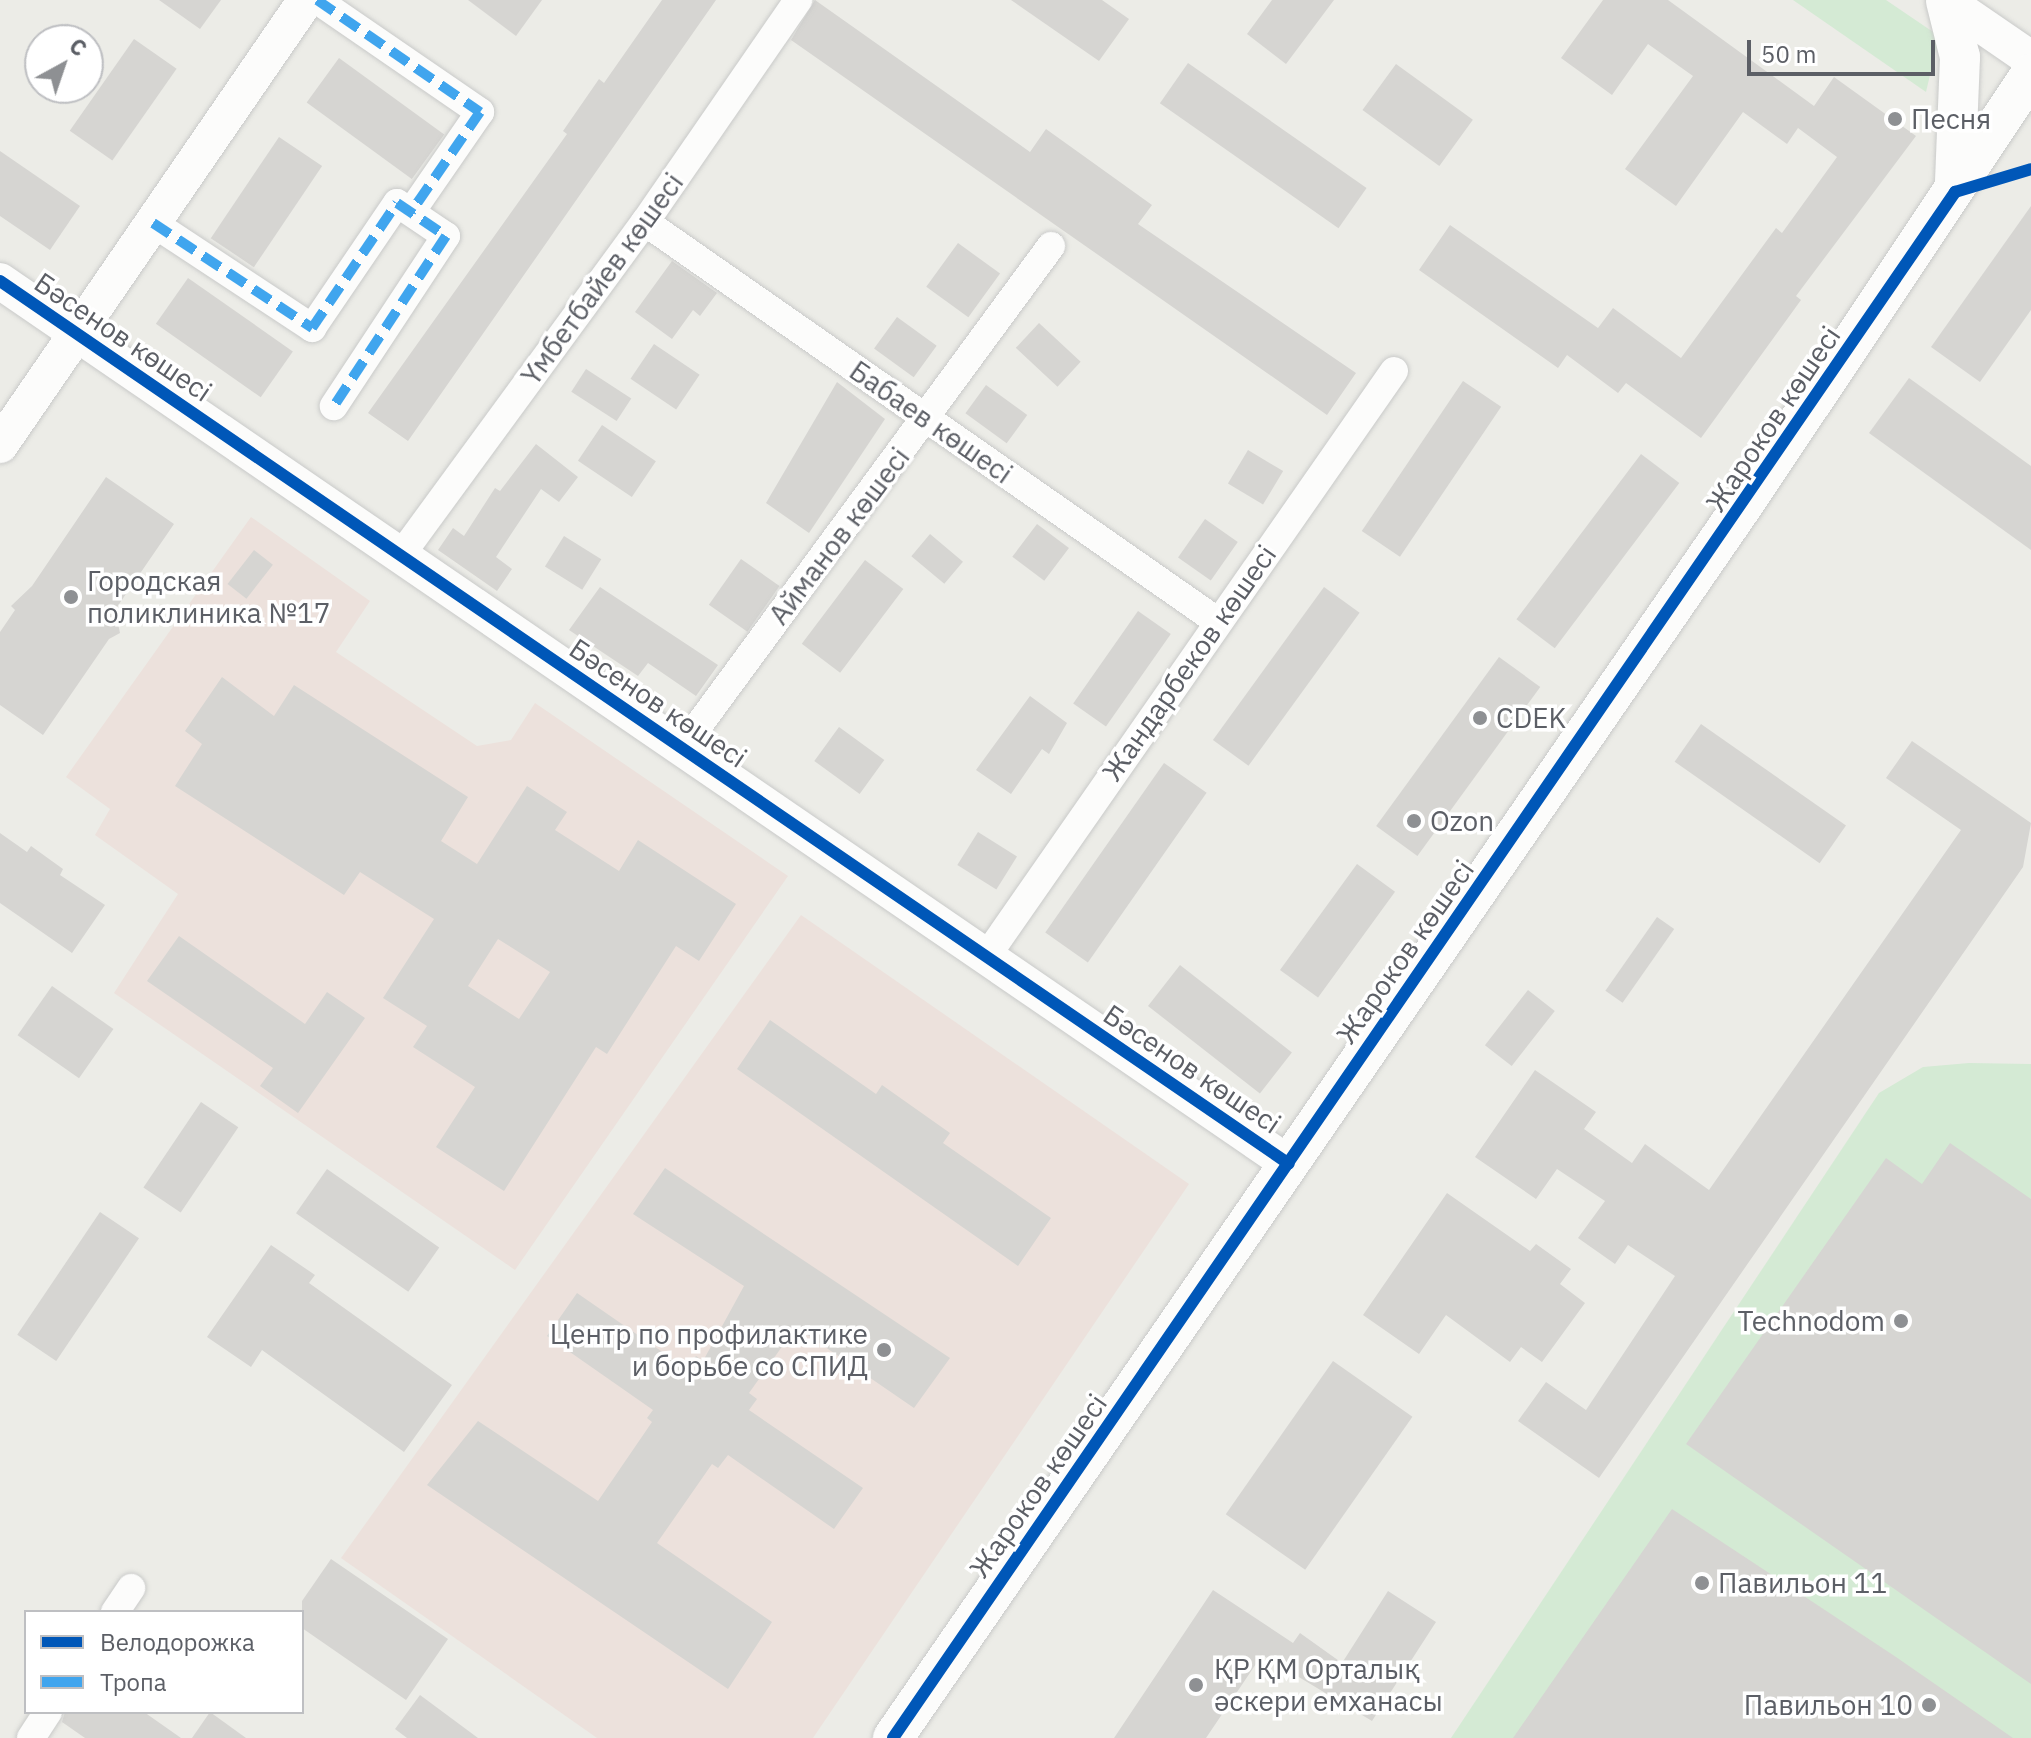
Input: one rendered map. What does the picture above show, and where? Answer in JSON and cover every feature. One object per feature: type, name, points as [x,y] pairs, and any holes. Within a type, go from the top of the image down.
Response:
[{"type":"main road","points":[[1945,1],[1960,57],[1955,192]]},
{"type":"main road","name":"Жароков көшесі","points":[[893,1738],[1955,192],[2031,74]]},
{"type":"street","points":[[0,445],[306,0]]},
{"type":"street","points":[[317,0],[480,112],[411,212]]},
{"type":"street","name":"Үмбетбайев көшесі","points":[[401,555],[645,222],[798,0]]},
{"type":"street","points":[[1945,1],[2031,59]]},
{"type":"street","points":[[153,223],[312,328],[397,203],[446,236],[334,406]]},
{"type":"street","name":"Бабаев көшесі","points":[[645,222],[1217,621]]},
{"type":"street","name":"Айманов көшесі","points":[[682,748],[1051,246]]},
{"type":"street","name":"Бәсенов көшесі","points":[[0,281],[1289,1164]]},
{"type":"street","name":"Жандарбеков көшесі","points":[[986,957],[1217,621],[1394,371]]},
{"type":"street","points":[[116,1610],[131,1588]]},
{"type":"street","points":[[31,1738],[47,1714]]},
{"type":"shaded area","points":[[251,517],[370,601],[336,652],[477,746],[511,740],[535,703],[788,876],[515,1270],[114,993],[178,894],[95,835],[110,809],[66,777]]},
{"type":"shaded area","points":[[801,915],[1189,1184],[813,1738],[597,1738],[341,1558]]},
{"type":"green space","points":[[1793,0],[1886,0],[1939,36],[1926,92]]},
{"type":"green space","points":[[1969,1063],[2031,1064],[2031,1738],[1451,1738],[1879,1093],[1923,1067]]},
{"type":"building","points":[[159,0],[221,0],[200,29]]},
{"type":"building","points":[[468,0],[542,0],[516,36]]},
{"type":"building","points":[[662,0],[716,0],[408,441],[368,413],[567,134],[563,131],[599,79],[604,83]]},
{"type":"building","points":[[815,0],[1030,152],[1046,129],[1152,205],[1138,224],[1356,373],[1327,415],[791,40]]},
{"type":"building","points":[[1011,0],[1102,0],[1129,19],[1099,61]]},
{"type":"building","points":[[1272,0],[1334,0],[1286,64],[1247,34]]},
{"type":"building","points":[[1603,0],[1668,0],[1814,106],[1834,77],[1916,136],[1796,296],[1801,300],[1701,438],[1626,383],[1618,393],[1567,355],[1558,368],[1419,270],[1450,225],[1598,328],[1613,308],[1681,358],[1776,228],[1782,233],[1837,157],[1798,128],[1787,144],[1743,112],[1676,206],[1625,169],[1693,76],[1648,44],[1612,95],[1561,58]]},
{"type":"building","points":[[134,39],[177,69],[112,161],[70,131],[88,104],[104,104],[104,82]]},
{"type":"building","points":[[339,58],[444,134],[412,179],[307,102]]},
{"type":"building","points":[[1188,63],[1367,188],[1338,228],[1160,103]]},
{"type":"building","points":[[1396,64],[1473,120],[1439,166],[1362,110]]},
{"type":"building","points":[[279,137],[322,166],[254,267],[211,238]]},
{"type":"building","points":[[0,151],[80,206],[50,250],[0,216]]},
{"type":"building","points":[[2031,206],[2031,310],[1980,382],[1931,347]]},
{"type":"building","points":[[958,243],[1000,274],[968,317],[926,287]]},
{"type":"building","points":[[672,261],[717,293],[700,316],[693,310],[672,339],[635,312]]},
{"type":"building","points":[[188,278],[293,351],[261,397],[156,324]]},
{"type":"building","points":[[897,317],[937,346],[914,377],[874,349]]},
{"type":"building","points":[[1039,323],[1081,362],[1057,387],[1016,348]]},
{"type":"building","points":[[654,344],[700,375],[676,410],[631,379]]},
{"type":"building","points":[[586,369],[631,398],[617,421],[571,392]]},
{"type":"building","points":[[1909,378],[2031,466],[2031,550],[1869,433]]},
{"type":"building","points":[[1463,381],[1501,407],[1400,557],[1362,531]]},
{"type":"building","points":[[837,382],[885,419],[809,533],[766,503]]},
{"type":"building","points":[[986,385],[1027,415],[1007,443],[965,413]]},
{"type":"building","points":[[602,425],[656,461],[632,497],[578,461]]},
{"type":"building","points":[[536,444],[578,477],[559,502],[541,489],[496,557],[512,569],[497,591],[438,550],[453,528],[464,536],[495,488],[500,491]]},
{"type":"building","points":[[1248,450],[1283,471],[1263,505],[1228,483]]},
{"type":"building","points":[[1641,454],[1679,483],[1555,648],[1516,619]]},
{"type":"building","name":"Городская поликлиника №17","points":[[106,477],[174,524],[115,610],[120,633],[109,639],[43,735],[0,705],[0,632],[15,610],[11,606],[32,586]]},
{"type":"building","points":[[1205,519],[1238,542],[1211,580],[1178,558]]},
{"type":"building","points":[[1037,524],[1069,548],[1044,581],[1012,557]]},
{"type":"building","points":[[930,534],[963,562],[944,584],[911,556]]},
{"type":"building","points":[[564,536],[601,559],[582,590],[545,567]]},
{"type":"building","points":[[254,550],[273,565],[246,599],[228,584]]},
{"type":"building","points":[[741,559],[780,586],[747,632],[709,605]]},
{"type":"building","points":[[865,560],[903,589],[840,673],[802,644]]},
{"type":"building","points":[[600,587],[718,665],[696,696],[648,663],[638,676],[569,630]]},
{"type":"building","points":[[1324,587],[1360,613],[1249,766],[1213,740]]},
{"type":"building","points":[[1138,611],[1171,634],[1106,727],[1073,704]]},
{"type":"building","points":[[1499,657],[1540,687],[1417,856],[1376,826]]},
{"type":"building","points":[[222,677],[274,716],[294,685],[468,797],[441,841],[477,864],[527,786],[567,812],[555,830],[619,871],[638,840],[736,904],[699,961],[676,946],[607,1054],[596,1047],[504,1191],[436,1147],[475,1087],[413,1047],[427,1026],[383,998],[434,919],[360,872],[344,895],[175,786],[202,744],[185,731]],"holes":[[[498,939],[550,972],[519,1019],[468,986]]]},
{"type":"building","points":[[1030,696],[1067,723],[1049,754],[1042,749],[1011,794],[976,770]]},
{"type":"building","points":[[1701,724],[1846,826],[1820,863],[1675,762]]},
{"type":"building","points":[[839,727],[884,760],[860,794],[814,761]]},
{"type":"building","points":[[1912,741],[2031,823],[2023,867],[1599,1478],[1518,1421],[1546,1382],[1586,1410],[1675,1276],[1628,1245],[1615,1264],[1578,1238],[1605,1201],[1557,1169],[1536,1199],[1475,1157],[1535,1070],[1596,1112],[1584,1129],[1632,1163],[1645,1144],[1709,1190],[1961,830],[1886,778]]},
{"type":"building","points":[[1164,763],[1207,793],[1088,962],[1045,933]]},
{"type":"building","points":[[978,832],[1017,856],[996,889],[957,865]]},
{"type":"building","points":[[0,833],[27,852],[31,846],[63,869],[60,875],[105,905],[72,953],[0,903]]},
{"type":"building","points":[[1357,864],[1395,892],[1318,998],[1280,970]]},
{"type":"building","points":[[1657,917],[1674,929],[1623,1003],[1605,991]]},
{"type":"building","points":[[179,936],[305,1024],[327,992],[365,1018],[298,1113],[260,1086],[273,1068],[147,981]]},
{"type":"building","points":[[1180,965],[1292,1052],[1260,1093],[1148,1006]]},
{"type":"building","points":[[52,986],[113,1029],[79,1078],[18,1035]]},
{"type":"building","points":[[1528,990],[1555,1011],[1512,1066],[1485,1045]]},
{"type":"building","points":[[770,1020],[876,1094],[882,1085],[950,1133],[943,1143],[1051,1218],[1018,1266],[737,1069]]},
{"type":"building","points":[[201,1102],[238,1127],[181,1213],[143,1187]]},
{"type":"building","name":"Technodom","points":[[1950,1143],[2031,1199],[2031,1684],[1686,1444],[1886,1158],[1922,1184]]},
{"type":"building","points":[[665,1168],[950,1358],[914,1408],[796,1327],[749,1393],[757,1399],[749,1410],[863,1488],[834,1529],[728,1455],[718,1468],[712,1464],[657,1543],[772,1622],[728,1689],[427,1485],[478,1421],[598,1501],[652,1422],[647,1418],[653,1410],[547,1336],[577,1293],[687,1369],[696,1356],[703,1361],[744,1286],[633,1214]]},
{"type":"building","points":[[327,1169],[439,1248],[408,1292],[296,1213]]},
{"type":"building","points":[[1447,1193],[1530,1251],[1536,1244],[1571,1269],[1560,1284],[1585,1303],[1542,1362],[1521,1347],[1510,1362],[1446,1315],[1419,1354],[1363,1315]]},
{"type":"building","points":[[100,1212],[139,1238],[56,1361],[17,1335]]},
{"type":"building","points":[[271,1245],[315,1275],[309,1283],[452,1385],[404,1452],[262,1350],[251,1367],[207,1337]]},
{"type":"building","points":[[1333,1361],[1412,1417],[1305,1570],[1226,1514]]},
{"type":"building","name":"Павильон 11","points":[[1672,1509],[1896,1657],[2013,1738],[1513,1738]]},
{"type":"building","points":[[331,1559],[448,1639],[406,1700],[304,1629],[302,1601]]},
{"type":"building","points":[[1213,1590],[1293,1643],[1300,1633],[1342,1663],[1388,1591],[1436,1622],[1372,1721],[1262,1655],[1206,1738],[1114,1738]]},
{"type":"building","points":[[420,1695],[478,1738],[407,1738],[395,1729]]},
{"type":"building","points":[[64,1714],[147,1714],[181,1738],[85,1738],[62,1722]]},
{"type":"building","points":[[209,1714],[213,1714],[246,1738],[192,1738]]},
{"type":"marked path","points":[[317,0],[480,112],[411,212]]},
{"type":"marked path","points":[[153,223],[312,328],[397,203],[446,236],[334,406]]},
{"type":"cycle path","points":[[893,1738],[1955,192],[2031,169]]},
{"type":"cycle path","points":[[0,281],[1289,1164]]},
{"type":"place","name":"Песня","points":[[1895,119]]},
{"type":"place","name":"Городская поликлиника №17","points":[[71,597]]},
{"type":"place","name":"CDEK","points":[[1480,718]]},
{"type":"place","name":"Ozon","points":[[1414,821]]},
{"type":"place","name":"Technodom","points":[[1901,1321]]},
{"type":"place","name":"Центр по профилактике и борьбе со СПИД","points":[[884,1350]]},
{"type":"place","name":"Павильон 11","points":[[1702,1583]]},
{"type":"place","name":"ҚР ҚМ Орталық әскери емханасы","points":[[1196,1685]]},
{"type":"place","name":"Павильон 10","points":[[1929,1705]]}]
